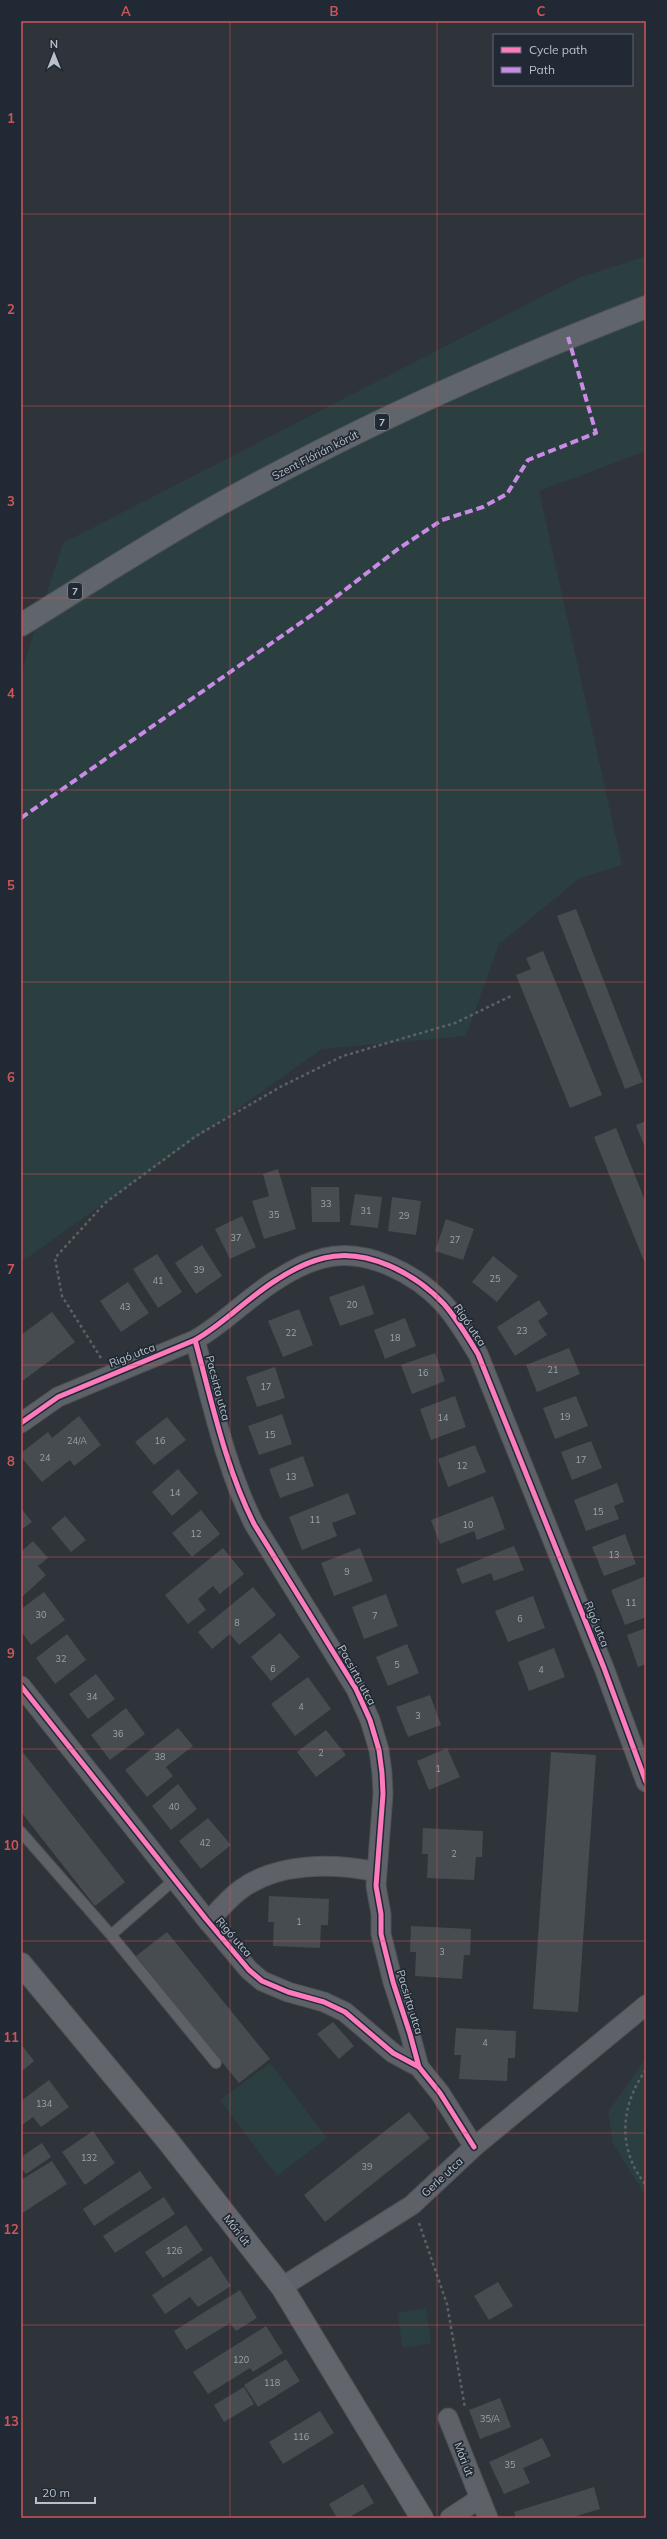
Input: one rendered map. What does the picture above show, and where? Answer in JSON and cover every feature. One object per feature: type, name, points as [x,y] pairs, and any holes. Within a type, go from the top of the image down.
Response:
[{"type":"main road","name":"Szent Flórián körút","points":[[21,625],[135,554],[310,457],[524,356],[646,307]]},
{"type":"main road","name":"Móri út","points":[[21,1964],[168,2141],[282,2287],[422,2518]]},
{"type":"street","name":"Rigó utca","points":[[21,1423],[58,1397],[110,1374],[195,1340],[215,1328],[276,1280],[302,1266],[326,1258],[349,1256],[377,1261],[423,1285],[443,1303],[460,1324],[478,1354],[604,1668],[646,1782]]},
{"type":"street","name":"Pacsirta utca","points":[[195,1340],[232,1475],[241,1499],[254,1524],[356,1689],[370,1720],[379,1750],[383,1794],[376,1886],[380,1901],[384,1950],[419,2067]]},
{"type":"street","name":"Rigó utca","points":[[21,1686],[174,1880],[249,1970],[262,1981],[288,1992],[324,2002],[345,2012],[393,2053],[419,2067],[440,2093],[474,2147]]},
{"type":"street","points":[[208,1922],[226,1902],[242,1889],[266,1877],[295,1868],[320,1866],[352,1867],[376,1872]]},
{"type":"street","name":"Gerle utca","points":[[282,2287],[412,2205],[474,2147],[646,2005]]},
{"type":"street","name":"Móri út","points":[[448,2418],[479,2499],[488,2518]]},
{"type":"street","points":[[450,2518],[479,2499]]},
{"type":"lane","points":[[21,1832],[111,1935],[216,2063]]},
{"type":"lane","points":[[111,1935],[174,1880]]},
{"type":"path","points":[[110,1374],[62,1296],[55,1258],[105,1203],[196,1136],[282,1086],[343,1056],[455,1023],[511,996]]},
{"type":"path","points":[[646,2070],[635,2085],[626,2111],[624,2135],[631,2157],[646,2185]]},
{"type":"path","points":[[412,2205],[447,2304],[462,2395],[467,2414]]},
{"type":"shaded area","points":[[646,256],[646,451],[539,491],[622,865],[580,878],[499,944],[466,1036],[322,1049],[21,1262],[21,673],[63,543],[578,278]]},
{"type":"shaded area","points":[[646,2058],[646,2197],[613,2143],[608,2112]]},
{"type":"shaded area","points":[[270,2063],[327,2138],[277,2176],[220,2100]]},
{"type":"shaded area","points":[[426,2308],[431,2343],[403,2348],[397,2313]]},
{"type":"building","points":[[576,909],[643,1082],[625,1089],[557,916]]},
{"type":"building","points":[[543,951],[602,1095],[570,1108],[516,975],[531,969],[526,958]]},
{"type":"building","points":[[646,1121],[646,1150],[636,1125]]},
{"type":"building","points":[[616,1128],[646,1203],[646,1266],[594,1137]]},
{"type":"building","points":[[278,1169],[296,1229],[264,1239],[252,1201],[269,1196],[263,1174]]},
{"type":"building","points":[[311,1187],[339,1187],[340,1222],[312,1222]]},
{"type":"building","points":[[355,1194],[382,1197],[378,1228],[350,1225]]},
{"type":"building","points":[[392,1197],[421,1201],[416,1235],[388,1231]]},
{"type":"building","points":[[242,1216],[256,1247],[230,1259],[215,1229]]},
{"type":"building","points":[[446,1219],[474,1229],[463,1260],[435,1251]]},
{"type":"building","points":[[202,1245],[222,1276],[196,1294],[175,1263]]},
{"type":"building","points":[[157,1254],[182,1292],[158,1308],[133,1269]]},
{"type":"building","points":[[493,1256],[518,1276],[497,1302],[472,1282]]},
{"type":"building","points":[[128,1282],[149,1313],[121,1332],[100,1301]]},
{"type":"building","points":[[364,1285],[374,1314],[340,1326],[329,1297]]},
{"type":"building","points":[[539,1300],[548,1314],[538,1321],[547,1335],[515,1356],[497,1327]]},
{"type":"building","points":[[299,1309],[313,1345],[283,1357],[268,1321]]},
{"type":"building","points":[[52,1312],[75,1342],[21,1382],[21,1335]]},
{"type":"building","points":[[405,1318],[416,1346],[385,1359],[374,1330]]},
{"type":"building","points":[[569,1348],[580,1374],[537,1392],[526,1365]]},
{"type":"building","points":[[435,1353],[445,1381],[412,1394],[401,1365]]},
{"type":"building","points":[[275,1367],[285,1398],[257,1407],[246,1377]]},
{"type":"building","points":[[455,1396],[466,1427],[431,1440],[420,1409]]},
{"type":"building","points":[[576,1396],[588,1426],[555,1439],[543,1408]]},
{"type":"building","points":[[282,1414],[292,1444],[259,1455],[248,1426]]},
{"type":"building","points":[[79,1416],[101,1445],[74,1466],[70,1460],[42,1482],[21,1457],[21,1453],[48,1432],[52,1438]]},
{"type":"building","points":[[167,1417],[186,1440],[154,1465],[135,1442]]},
{"type":"building","points":[[591,1441],[602,1468],[572,1480],[561,1452]]},
{"type":"building","points":[[475,1445],[486,1472],[448,1487],[438,1459]]},
{"type":"building","points":[[303,1456],[314,1486],[280,1498],[269,1469]]},
{"type":"building","points":[[178,1469],[198,1493],[172,1516],[152,1492]]},
{"type":"building","points":[[617,1483],[624,1502],[614,1506],[619,1519],[586,1531],[574,1500]]},
{"type":"building","points":[[348,1493],[356,1514],[332,1523],[337,1536],[302,1550],[289,1517]]},
{"type":"building","points":[[493,1496],[505,1529],[477,1540],[474,1531],[440,1544],[431,1520]]},
{"type":"building","points":[[21,1508],[32,1522],[21,1530]]},
{"type":"building","points":[[201,1510],[220,1534],[192,1557],[172,1533]]},
{"type":"building","points":[[65,1516],[86,1540],[71,1552],[51,1528]]},
{"type":"building","points":[[625,1534],[636,1564],[604,1576],[592,1547]]},
{"type":"building","points":[[33,1541],[48,1558],[38,1566],[46,1575],[21,1598],[21,1549],[22,1551]]},
{"type":"building","points":[[514,1546],[524,1570],[494,1581],[491,1573],[462,1584],[456,1569]]},
{"type":"building","points":[[223,1548],[244,1574],[220,1594],[213,1586],[198,1599],[206,1610],[188,1624],[165,1595]]},
{"type":"building","points":[[360,1548],[373,1581],[334,1596],[321,1563]]},
{"type":"building","points":[[646,1576],[646,1617],[625,1625],[611,1590]]},
{"type":"building","points":[[253,1587],[276,1615],[239,1645],[230,1634],[212,1649],[198,1632]]},
{"type":"building","points":[[44,1592],[65,1620],[31,1645],[21,1631],[21,1609]]},
{"type":"building","points":[[386,1594],[398,1626],[364,1639],[352,1607]]},
{"type":"building","points":[[533,1596],[545,1628],[508,1642],[495,1611]]},
{"type":"building","points":[[646,1628],[646,1664],[638,1667],[627,1635]]},
{"type":"building","points":[[280,1633],[300,1657],[271,1681],[251,1657]]},
{"type":"building","points":[[67,1634],[86,1660],[55,1684],[36,1658]]},
{"type":"building","points":[[407,1644],[419,1673],[388,1686],[376,1657]]},
{"type":"building","points":[[554,1648],[565,1677],[529,1691],[518,1662]]},
{"type":"building","points":[[96,1674],[115,1699],[88,1719],[69,1694]]},
{"type":"building","points":[[308,1677],[331,1709],[295,1736],[271,1704]]},
{"type":"building","points":[[430,1695],[441,1725],[408,1737],[396,1707]]},
{"type":"building","points":[[126,1708],[145,1734],[110,1760],[91,1735]]},
{"type":"building","points":[[178,1728],[193,1746],[166,1767],[173,1776],[147,1797],[125,1770]]},
{"type":"building","points":[[326,1730],[346,1755],[316,1777],[297,1752]]},
{"type":"building","points":[[447,1748],[460,1777],[429,1790],[417,1761]]},
{"type":"building","points":[[22,1751],[125,1882],[95,1906],[21,1812]]},
{"type":"building","points":[[551,1752],[596,1755],[578,2012],[533,2009]]},
{"type":"building","points":[[178,1784],[197,1809],[171,1830],[152,1806]]},
{"type":"building","points":[[208,1818],[231,1845],[201,1869],[179,1841]]},
{"type":"building","points":[[423,1828],[483,1831],[482,1857],[476,1857],[474,1880],[427,1878],[428,1854],[422,1854]]},
{"type":"building","points":[[269,1896],[329,1899],[328,1925],[321,1925],[320,1948],[273,1946],[274,1922],[268,1922]]},
{"type":"building","points":[[411,1926],[471,1929],[470,1955],[464,1955],[462,1979],[415,1976],[416,1952],[410,1952]]},
{"type":"building","points":[[167,1932],[270,2059],[239,2083],[136,1956]]},
{"type":"building","points":[[333,2022],[354,2046],[339,2059],[317,2034]]},
{"type":"building","points":[[456,2028],[516,2031],[515,2058],[508,2058],[507,2081],[459,2079],[461,2055],[454,2055]]},
{"type":"building","points":[[21,2044],[34,2061],[21,2072]]},
{"type":"building","points":[[49,2080],[69,2107],[41,2127],[33,2117],[21,2126],[21,2101]]},
{"type":"building","points":[[409,2112],[430,2138],[325,2222],[304,2195]]},
{"type":"building","points":[[93,2131],[115,2163],[85,2185],[62,2152]]},
{"type":"building","points":[[42,2143],[51,2157],[26,2174],[21,2168],[21,2157]]},
{"type":"building","points":[[52,2161],[67,2184],[21,2214],[21,2180]]},
{"type":"building","points":[[140,2171],[152,2188],[94,2226],[83,2209]]},
{"type":"building","points":[[164,2197],[175,2214],[115,2253],[103,2236]]},
{"type":"building","points":[[186,2225],[203,2250],[163,2278],[145,2252]]},
{"type":"building","points":[[211,2256],[231,2286],[198,2307],[190,2297],[165,2314],[152,2295]]},
{"type":"building","points":[[498,2282],[513,2306],[489,2320],[474,2296]]},
{"type":"building","points":[[240,2290],[257,2318],[236,2331],[230,2323],[186,2350],[174,2331]]},
{"type":"building","points":[[266,2326],[283,2353],[253,2372],[250,2368],[208,2394],[193,2372]]},
{"type":"building","points":[[286,2359],[300,2381],[258,2407],[244,2385]]},
{"type":"building","points":[[244,2387],[254,2404],[224,2422],[214,2405]]},
{"type":"building","points":[[500,2398],[511,2427],[480,2439],[469,2410]]},
{"type":"building","points":[[320,2411],[334,2433],[283,2464],[269,2442]]},
{"type":"building","points":[[542,2438],[551,2456],[523,2468],[530,2483],[504,2494],[489,2462]]},
{"type":"building","points":[[363,2484],[374,2503],[348,2518],[337,2518],[329,2504]]},
{"type":"building","points":[[594,2487],[600,2509],[570,2518],[516,2518],[514,2512]]},
{"type":"marked path","points":[[21,818],[319,610],[398,549],[442,520],[483,507],[507,494],[528,460],[596,433],[568,337]]},
{"type":"cycle path","points":[[21,1423],[58,1397],[195,1340],[216,1326],[267,1286],[294,1269],[324,1258],[357,1256],[373,1260],[405,1273],[433,1293],[444,1304],[458,1322],[478,1354],[604,1668],[646,1782]]},
{"type":"cycle path","points":[[195,1340],[227,1457],[254,1524],[356,1689],[370,1720],[379,1750],[382,1773],[383,1794],[376,1886],[381,1914],[381,1934],[393,1982],[419,2067]]},
{"type":"cycle path","points":[[21,1686],[206,1919],[249,1970],[262,1981],[288,1992],[324,2002],[345,2012],[393,2053],[419,2067],[440,2093],[474,2147]]}]
